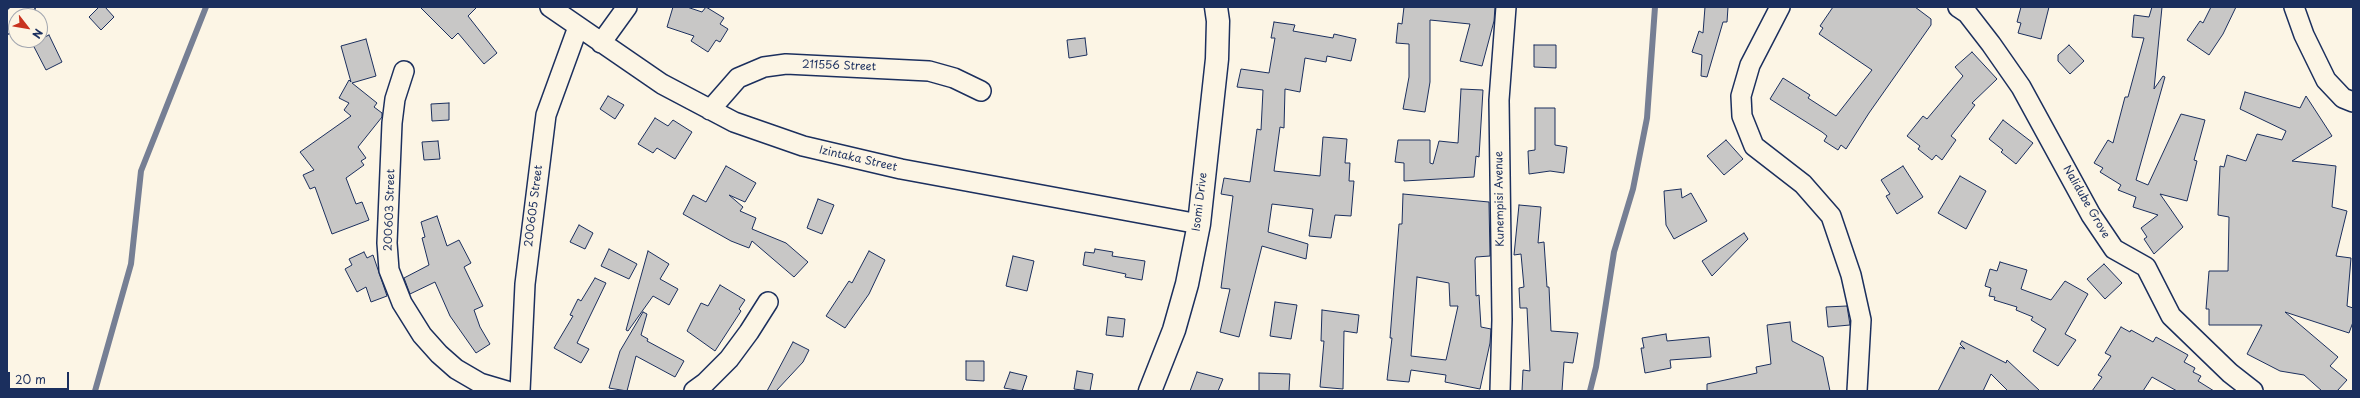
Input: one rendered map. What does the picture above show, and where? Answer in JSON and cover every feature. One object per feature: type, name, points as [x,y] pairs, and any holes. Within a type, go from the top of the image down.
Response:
[{"type":"street","points":[[7,24],[25,7]]},
{"type":"street","name":"Izintaka Street","points":[[550,7],[662,84],[734,122],[796,144],[849,158],[1199,224]]},
{"type":"street","points":[[601,43],[627,7]]},
{"type":"street","name":"Isomi Drive","points":[[1150,391],[1174,330],[1187,284],[1199,224],[1217,60],[1218,21],[1216,7]]},
{"type":"street","name":"Kunempisi Avenue","points":[[1500,391],[1502,320],[1499,100],[1506,7]]},
{"type":"street","points":[[1780,7],[1750,65],[1741,96],[1742,116],[1754,146],[1803,184],[1831,216],[1851,275],[1861,320],[1857,391]]},
{"type":"street","name":"Nalidube Grove","points":[[1958,7],[1967,13],[1991,44],[2021,88],[2091,215],[2114,249],[2146,267],[2171,316],[2230,373],[2253,391]]},
{"type":"street","points":[[2294,7],[2304,35],[2326,80],[2343,98],[2353,102]]},
{"type":"street","name":"200605 Street","points":[[520,391],[526,276],[546,115],[578,26]]},
{"type":"street","name":"211556 Street","points":[[710,110],[738,78],[764,67],[786,64],[929,71],[954,78],[982,91]]},
{"type":"street","name":"200603 Street","points":[[404,71],[395,99],[392,123],[387,244],[389,270],[402,303],[422,335],[439,354],[456,369],[480,383],[507,391]]},
{"type":"street","points":[[694,391],[705,383],[729,359],[750,332],[768,302]]},
{"type":"building","points":[[99,7],[105,7],[114,17],[101,30],[89,17]]},
{"type":"building","points":[[420,7],[477,7],[468,16],[497,53],[484,64],[458,33],[452,39]]},
{"type":"building","points":[[673,7],[687,7],[702,12],[706,7],[724,18],[720,24],[728,29],[720,42],[716,40],[708,52],[691,41],[694,36],[667,27]]},
{"type":"building","points":[[1404,7],[1495,7],[1494,21],[1482,66],[1460,61],[1470,24],[1430,20],[1430,82],[1425,112],[1403,109],[1409,77],[1409,44],[1396,43],[1398,23],[1402,24]]},
{"type":"building","points":[[1705,7],[1728,7],[1727,22],[1723,22],[1707,77],[1701,76],[1702,55],[1692,52],[1699,31],[1703,33]]},
{"type":"building","points":[[1833,7],[1915,7],[1931,19],[1931,25],[1869,113],[1846,149],[1841,145],[1838,150],[1824,141],[1827,136],[1822,132],[1770,99],[1783,78],[1810,95],[1808,98],[1836,116],[1872,70],[1819,34],[1823,28],[1820,26]]},
{"type":"building","points":[[2021,7],[2049,7],[2041,39],[2018,33],[2021,23],[2017,22]]},
{"type":"building","points":[[2152,7],[2162,7],[2154,89],[2163,76],[2165,77],[2136,180],[2148,185],[2181,114],[2205,120],[2194,160],[2197,161],[2187,201],[2160,194],[2183,227],[2154,254],[2144,239],[2147,237],[2141,228],[2158,215],[2133,207],[2136,197],[2118,190],[2121,185],[2100,172],[2103,168],[2094,163],[2108,140],[2113,143],[2125,97],[2128,97],[2144,38],[2132,37],[2134,15],[2149,17]]},
{"type":"building","points":[[2211,7],[2236,7],[2223,34],[2209,55],[2187,40],[2200,21],[2203,23]]},
{"type":"building","points":[[1274,22],[1295,25],[1293,31],[1333,38],[1334,34],[1356,39],[1351,61],[1327,56],[1326,62],[1305,58],[1300,92],[1285,89],[1284,128],[1280,127],[1274,171],[1320,176],[1323,137],[1347,139],[1345,163],[1350,163],[1349,181],[1354,181],[1351,216],[1335,215],[1331,238],[1309,236],[1313,209],[1272,204],[1268,232],[1308,244],[1306,259],[1262,246],[1239,337],[1220,332],[1230,289],[1221,288],[1233,196],[1221,194],[1224,178],[1250,182],[1257,129],[1261,130],[1263,90],[1237,87],[1241,69],[1269,73],[1275,38],[1271,38]]},
{"type":"building","points":[[48,35],[62,62],[46,70],[35,48],[48,48]]},
{"type":"building","points":[[1085,38],[1087,55],[1069,58],[1067,40]]},
{"type":"building","points":[[366,39],[376,76],[352,83],[377,103],[374,107],[382,113],[382,117],[358,147],[366,158],[361,161],[364,165],[346,178],[356,204],[362,202],[369,220],[332,234],[315,187],[310,189],[303,175],[314,170],[300,152],[351,116],[344,110],[349,103],[339,98],[349,80],[351,82],[341,46]]},
{"type":"building","points":[[1534,45],[1556,45],[1556,68],[1534,67]]},
{"type":"building","points":[[2069,45],[2084,61],[2070,74],[2058,61],[2058,55]]},
{"type":"building","points":[[1972,52],[1997,79],[1972,103],[1975,105],[1951,136],[1956,140],[1942,160],[1936,155],[1932,160],[1918,149],[1920,146],[1907,136],[1923,116],[1927,119],[1963,76],[1955,67]]},
{"type":"building","points":[[1461,89],[1483,90],[1479,157],[1476,156],[1474,177],[1404,181],[1404,163],[1395,162],[1398,140],[1430,140],[1430,163],[1433,164],[1439,141],[1458,143]]},
{"type":"building","points":[[2245,92],[2300,108],[2306,96],[2332,136],[2292,161],[2336,166],[2332,207],[2347,211],[2336,256],[2351,258],[2347,306],[2353,308],[2353,322],[2349,333],[2285,312],[2338,357],[2330,366],[2347,380],[2337,391],[2322,391],[2304,375],[2280,371],[2247,354],[2262,325],[2209,325],[2209,309],[2206,309],[2209,271],[2228,271],[2229,217],[2218,215],[2220,166],[2224,167],[2227,155],[2246,161],[2257,134],[2282,140],[2286,131],[2240,109]]},
{"type":"building","points":[[608,96],[624,105],[615,119],[600,109]]},
{"type":"building","points":[[449,103],[449,120],[432,121],[431,104]]},
{"type":"building","points":[[1535,108],[1555,108],[1555,145],[1567,147],[1564,173],[1550,171],[1529,174],[1528,151],[1535,150]]},
{"type":"building","points":[[655,118],[668,126],[673,120],[692,132],[675,159],[657,148],[653,153],[638,144]]},
{"type":"building","points":[[2003,120],[2033,143],[2016,164],[2001,152],[2003,150],[1989,139]]},
{"type":"building","points":[[1726,140],[1743,159],[1724,175],[1707,156]]},
{"type":"building","points":[[438,141],[440,159],[424,160],[422,142]]},
{"type":"building","points":[[726,166],[756,183],[745,202],[729,195],[743,207],[740,211],[756,218],[752,229],[786,243],[808,262],[794,277],[752,241],[749,248],[731,241],[683,214],[693,195],[706,202]]},
{"type":"building","points":[[1903,166],[1923,197],[1897,214],[1886,196],[1890,194],[1881,180]]},
{"type":"building","points":[[1960,176],[1986,191],[1966,229],[1938,213]]},
{"type":"building","points":[[1681,189],[1682,198],[1691,193],[1707,221],[1674,239],[1666,225],[1664,191]]},
{"type":"building","points":[[1403,194],[1489,202],[1490,256],[1476,257],[1475,260],[1476,296],[1479,295],[1481,327],[1491,329],[1490,343],[1480,389],[1445,382],[1446,375],[1411,370],[1409,382],[1387,380],[1392,338],[1390,338],[1399,224],[1402,224]],"holes":[[[1417,277],[1449,283],[1450,306],[1458,306],[1446,360],[1411,356]]]},
{"type":"building","points":[[818,199],[834,205],[822,234],[807,228]]},
{"type":"building","points":[[1519,205],[1541,207],[1538,243],[1544,242],[1547,287],[1549,287],[1551,331],[1578,333],[1573,363],[1564,362],[1562,391],[1522,391],[1523,370],[1530,371],[1527,308],[1520,308],[1519,288],[1524,287],[1521,254],[1514,255]]},
{"type":"building","points":[[437,216],[447,246],[459,240],[471,263],[464,267],[483,306],[474,310],[480,327],[490,344],[476,353],[450,316],[435,282],[410,294],[404,278],[429,265],[422,238],[425,237],[421,222]]},
{"type":"building","points":[[579,225],[593,233],[585,249],[570,242]]},
{"type":"building","points":[[1744,233],[1748,239],[1712,276],[1702,261]]},
{"type":"building","points":[[609,249],[637,264],[629,279],[601,266]]},
{"type":"building","points":[[1095,249],[1113,252],[1112,256],[1145,261],[1142,280],[1125,277],[1126,274],[1083,265],[1085,252],[1094,253]]},
{"type":"building","points":[[648,251],[669,264],[660,279],[678,289],[669,305],[653,296],[628,331],[626,330]]},
{"type":"building","points":[[869,251],[885,260],[869,294],[845,328],[826,316],[849,281],[852,283]]},
{"type":"building","points":[[364,252],[367,258],[373,255],[387,296],[371,302],[366,287],[357,292],[345,269],[352,265],[349,259]]},
{"type":"building","points":[[1013,256],[1034,261],[1027,291],[1006,286]]},
{"type":"building","points":[[2000,262],[2027,270],[2021,289],[2051,300],[2065,281],[2088,294],[2065,334],[2076,340],[2058,366],[2033,351],[2046,329],[2031,320],[2033,317],[2016,310],[2017,307],[1994,300],[1995,297],[1989,296],[1991,288],[1985,286],[1990,269],[1997,271]]},
{"type":"building","points":[[2104,264],[2122,283],[2105,299],[2087,279]]},
{"type":"building","points":[[595,278],[606,283],[577,343],[589,349],[581,363],[554,348],[573,316],[570,315],[578,299],[581,301]]},
{"type":"building","points":[[720,285],[745,300],[739,309],[741,311],[715,351],[687,331],[701,303],[708,306]]},
{"type":"building","points":[[1275,302],[1297,305],[1291,339],[1270,336]]},
{"type":"building","points":[[1847,306],[1850,325],[1828,327],[1826,307]]},
{"type":"building","points":[[1322,310],[1359,315],[1357,333],[1344,331],[1343,389],[1320,387],[1324,341],[1321,341]]},
{"type":"building","points":[[643,312],[647,314],[641,335],[648,339],[647,341],[684,361],[675,377],[636,356],[627,391],[609,388],[620,351]]},
{"type":"building","points":[[1108,317],[1125,319],[1123,337],[1106,335]]},
{"type":"building","points":[[1790,322],[1792,341],[1823,357],[1830,391],[1707,391],[1707,384],[1757,373],[1756,367],[1771,364],[1767,325]]},
{"type":"building","points":[[2121,327],[2130,332],[2131,330],[2153,342],[2156,337],[2188,355],[2184,362],[2195,368],[2193,372],[2201,376],[2198,381],[2214,391],[2177,391],[2152,377],[2143,391],[2092,391],[2102,377],[2098,375],[2111,356],[2105,353]]},
{"type":"building","points":[[1666,334],[1667,341],[1709,337],[1711,357],[1670,360],[1671,368],[1645,373],[1641,348],[1644,348],[1642,338]]},
{"type":"building","points":[[1962,341],[2006,363],[2007,360],[2040,391],[2008,391],[1991,374],[1983,391],[1938,391],[1960,347],[1965,349],[1960,344]]},
{"type":"building","points":[[793,342],[809,350],[803,362],[776,391],[767,391]]},
{"type":"building","points":[[966,361],[984,361],[984,381],[966,380]]},
{"type":"building","points":[[1077,371],[1093,374],[1090,391],[1074,389]]},
{"type":"building","points":[[1010,372],[1027,376],[1022,391],[1004,388]]},
{"type":"building","points":[[1197,372],[1223,379],[1218,391],[1190,391]]},
{"type":"building","points":[[1259,373],[1290,374],[1289,391],[1259,391]]},
{"type":"waterway","points":[[95,391],[131,264],[141,171],[206,7]]},
{"type":"waterway","points":[[1590,391],[1596,367],[1614,252],[1633,189],[1647,118],[1655,7]]}]
